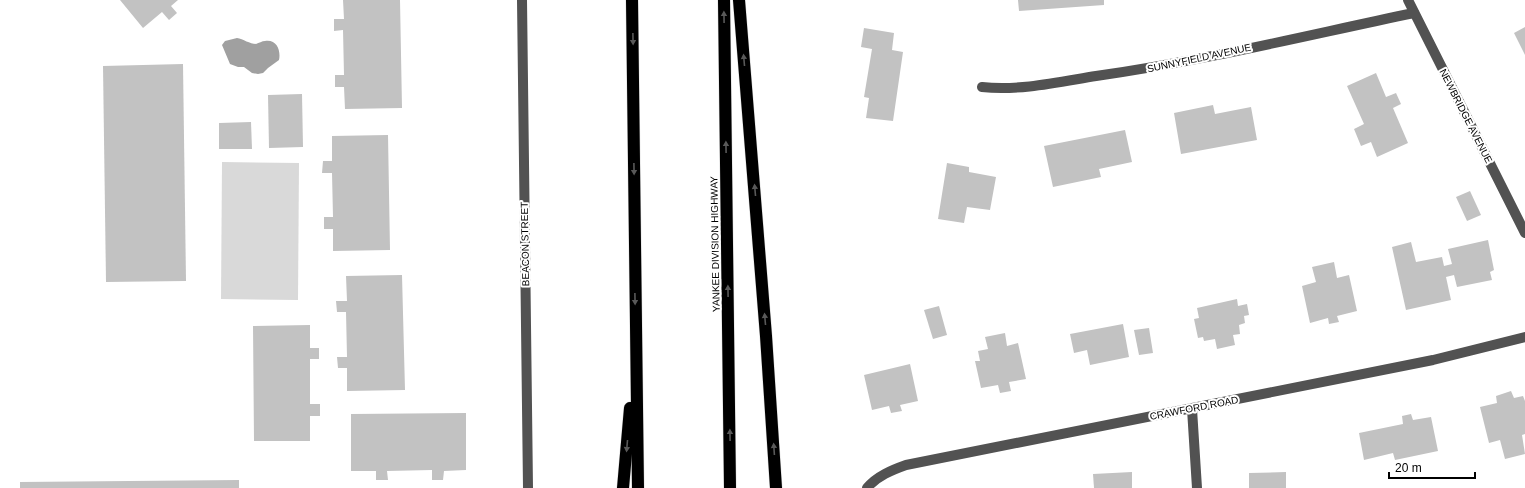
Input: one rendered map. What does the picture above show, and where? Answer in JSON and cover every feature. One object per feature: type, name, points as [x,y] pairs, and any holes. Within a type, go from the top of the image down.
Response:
[{"type":"highway","points":[[632,0],[638,488]]},
{"type":"highway","name":"YANKEE DIVISION HIGHWAY","points":[[724,0],[730,488]]},
{"type":"highway","points":[[739,0],[766,336],[776,488]]},
{"type":"highway","points":[[623,488],[636,338]]},
{"type":"street","name":"BEACON STREET","points":[[522,0],[528,488]]},
{"type":"street","name":"NEWBRIDGE AVENUE","points":[[1408,0],[1525,233]]},
{"type":"street","name":"SUNNYFIELD AVENUE","points":[[982,87],[1024,87],[1141,70],[1414,13]]},
{"type":"street","name":"CRAWFORD ROAD","points":[[868,488],[878,478],[889,471],[906,465],[1433,360],[1525,337]]},
{"type":"street","points":[[1192,408],[1197,488]]},
{"type":"shaded area","points":[[237,38],[254,44],[264,41],[273,42],[279,50],[279,60],[263,73],[258,74],[252,73],[244,67],[238,67],[230,64],[222,45],[225,41]]},
{"type":"shaded area","points":[[222,162],[299,163],[298,300],[221,299]]},
{"type":"building","points":[[120,0],[178,0],[171,6],[177,13],[169,20],[162,12],[143,28]]},
{"type":"building","points":[[343,0],[400,0],[402,108],[345,109],[344,87],[335,87],[335,75],[344,75],[343,30],[334,31],[334,19],[344,19]]},
{"type":"building","points":[[1018,0],[1104,0],[1104,5],[1019,11]]},
{"type":"building","points":[[1525,27],[1525,55],[1514,33]]},
{"type":"building","points":[[864,28],[894,33],[892,50],[903,52],[893,121],[866,118],[869,98],[864,97],[872,49],[861,47]]},
{"type":"building","points":[[183,64],[186,281],[106,282],[103,66]]},
{"type":"building","points":[[1376,73],[1386,97],[1396,93],[1401,104],[1393,108],[1408,143],[1377,157],[1371,142],[1361,146],[1354,129],[1364,124],[1347,86]]},
{"type":"building","points":[[302,94],[303,147],[269,148],[268,95]]},
{"type":"building","points":[[1213,105],[1215,114],[1251,107],[1257,140],[1181,154],[1174,113]]},
{"type":"building","points":[[251,122],[252,149],[219,149],[219,123]]},
{"type":"building","points":[[1125,130],[1132,162],[1099,169],[1101,177],[1053,187],[1044,146]]},
{"type":"building","points":[[388,135],[390,250],[333,251],[333,229],[324,229],[324,217],[333,217],[332,173],[322,173],[323,161],[332,161],[332,136]]},
{"type":"building","points":[[947,163],[969,167],[969,172],[996,177],[990,210],[967,207],[964,223],[938,219]]},
{"type":"building","points":[[1470,191],[1481,215],[1467,221],[1456,197]]},
{"type":"building","points":[[1488,240],[1494,270],[1490,272],[1492,280],[1457,287],[1454,275],[1446,277],[1451,300],[1406,310],[1392,247],[1411,242],[1416,262],[1442,257],[1444,266],[1452,264],[1448,249]]},
{"type":"building","points":[[1334,262],[1337,278],[1349,275],[1357,311],[1337,316],[1339,322],[1329,324],[1328,318],[1310,323],[1302,286],[1316,282],[1312,267]]},
{"type":"building","points":[[402,275],[405,390],[347,391],[347,368],[338,368],[337,357],[347,357],[346,312],[337,312],[336,301],[347,301],[346,276]]},
{"type":"building","points":[[1237,299],[1238,306],[1247,304],[1249,315],[1244,316],[1245,323],[1239,325],[1240,334],[1233,335],[1235,345],[1217,349],[1215,339],[1204,341],[1203,337],[1198,338],[1194,319],[1199,318],[1197,308]]},
{"type":"building","points":[[939,306],[947,335],[933,339],[924,310]]},
{"type":"building","points":[[1123,324],[1129,357],[1090,365],[1087,350],[1074,353],[1070,334]]},
{"type":"building","points":[[310,325],[310,348],[319,348],[319,359],[310,359],[310,404],[320,404],[320,416],[310,416],[310,441],[254,441],[253,326]]},
{"type":"building","points":[[1149,328],[1153,353],[1139,355],[1134,330]]},
{"type":"building","points":[[1005,333],[1007,346],[1018,343],[1026,379],[1009,382],[1011,391],[1000,393],[998,385],[981,388],[975,361],[980,361],[978,351],[988,349],[985,337]]},
{"type":"building","points":[[910,364],[918,401],[900,405],[902,411],[891,413],[889,406],[872,410],[864,375]]},
{"type":"building","points":[[1511,391],[1514,398],[1523,396],[1525,401],[1525,434],[1522,435],[1525,454],[1505,459],[1500,440],[1489,443],[1480,407],[1497,403],[1496,396]]},
{"type":"building","points":[[466,413],[466,470],[444,471],[443,480],[432,480],[432,470],[387,471],[388,480],[376,480],[376,471],[351,471],[351,414]]},
{"type":"building","points":[[1411,414],[1413,420],[1431,417],[1438,451],[1395,460],[1393,453],[1364,460],[1359,433],[1403,424],[1402,416]]},
{"type":"building","points":[[1132,472],[1132,488],[1094,488],[1093,474]]},
{"type":"building","points":[[1286,472],[1286,488],[1249,488],[1249,473]]},
{"type":"building","points":[[239,480],[239,488],[20,488],[20,482]]}]
